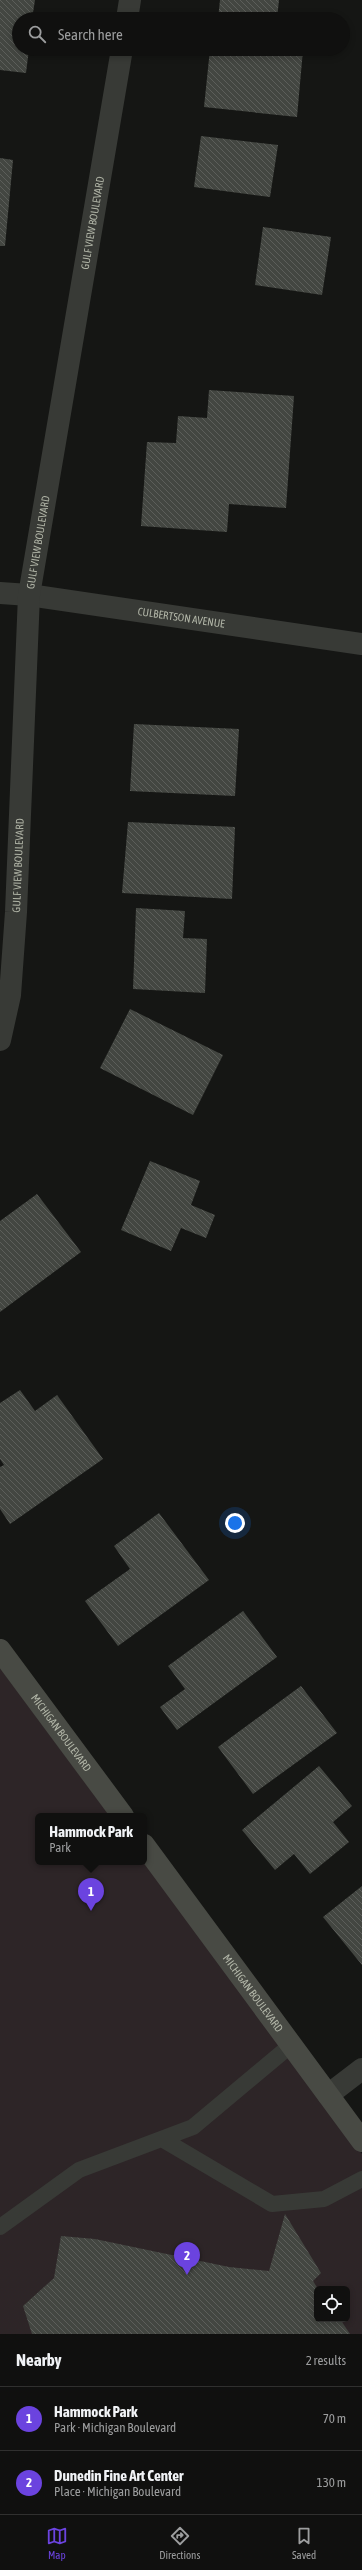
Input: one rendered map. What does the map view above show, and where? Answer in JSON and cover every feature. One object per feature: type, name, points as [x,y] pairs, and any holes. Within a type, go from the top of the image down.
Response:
[{"type":"street","points":[[128,12],[130,0]]},
{"type":"street","name":"GULF VIEW BOULEVARD","points":[[0,1040],[10,995],[16,912],[29,595],[121,56]]},
{"type":"street","name":"CULBERTSON AVENUE","points":[[0,593],[29,595],[362,644]]},
{"type":"street","name":"MICHIGAN BOULEVARD","points":[[0,1650],[121,1813]]},
{"type":"street","name":"MICHIGAN BOULEVARD","points":[[147,1849],[362,2141]]},
{"type":"street","points":[[328,2095],[362,2069]]},
{"type":"lane","points":[[0,2227],[80,2170],[193,2127],[291,2045]]},
{"type":"lane","points":[[162,2139],[272,2204],[324,2199],[362,2179]]},
{"type":"shaded area","points":[[0,1668],[108,1813],[35,1813],[35,1865],[147,1865],[362,2154],[362,2334],[0,2334]]},
{"type":"building","points":[[0,0],[35,0],[33,12],[12,12],[12,56],[28,56],[26,73],[0,70]]},
{"type":"building","points":[[220,0],[279,0],[278,12],[219,12]]},
{"type":"building","points":[[209,56],[302,56],[297,117],[204,107]]},
{"type":"building","points":[[201,136],[278,145],[270,197],[194,187]]},
{"type":"building","points":[[0,158],[13,160],[5,246],[0,246]]},
{"type":"building","points":[[263,227],[331,237],[322,295],[255,285]]},
{"type":"building","points":[[209,390],[294,396],[286,508],[229,504],[227,532],[141,526],[147,442],[176,443],[178,416],[207,418]]},
{"type":"building","points":[[134,724],[239,729],[235,796],[130,791]]},
{"type":"building","points":[[128,822],[235,827],[232,899],[122,893]]},
{"type":"building","points":[[136,908],[185,911],[183,938],[207,939],[205,993],[133,989]]},
{"type":"building","points":[[130,1009],[223,1055],[193,1115],[100,1068]]},
{"type":"building","points":[[150,1161],[200,1181],[191,1205],[215,1215],[206,1238],[181,1228],[171,1251],[121,1230]]},
{"type":"building","points":[[37,1194],[81,1252],[0,1312],[0,1221]]},
{"type":"building","points":[[20,1390],[35,1411],[57,1395],[103,1459],[10,1524],[0,1509],[0,1467],[4,1465],[0,1459],[0,1403]]},
{"type":"building","points":[[159,1513],[209,1580],[118,1646],[85,1601],[130,1569],[114,1546]]},
{"type":"building","points":[[243,1611],[277,1657],[177,1730],[160,1707],[185,1689],[168,1666]]},
{"type":"building","points":[[301,1686],[337,1733],[253,1794],[218,1747]]},
{"type":"building","points":[[319,1766],[352,1806],[333,1822],[349,1842],[310,1874],[294,1854],[275,1870],[242,1830]]},
{"type":"building","points":[[362,1886],[362,1965],[323,1917]]},
{"type":"building","points":[[285,2214],[321,2273],[313,2281],[316,2286],[314,2286],[314,2322],[342,2322],[350,2334],[32,2334],[23,2306],[54,2278],[61,2236],[95,2239],[229,2267],[269,2271]]},
{"type":"place","name":"Hammock Park","points":[[91,1911]]},
{"type":"place","name":"Dunedin Fine Art Center","points":[[187,2275]]}]
